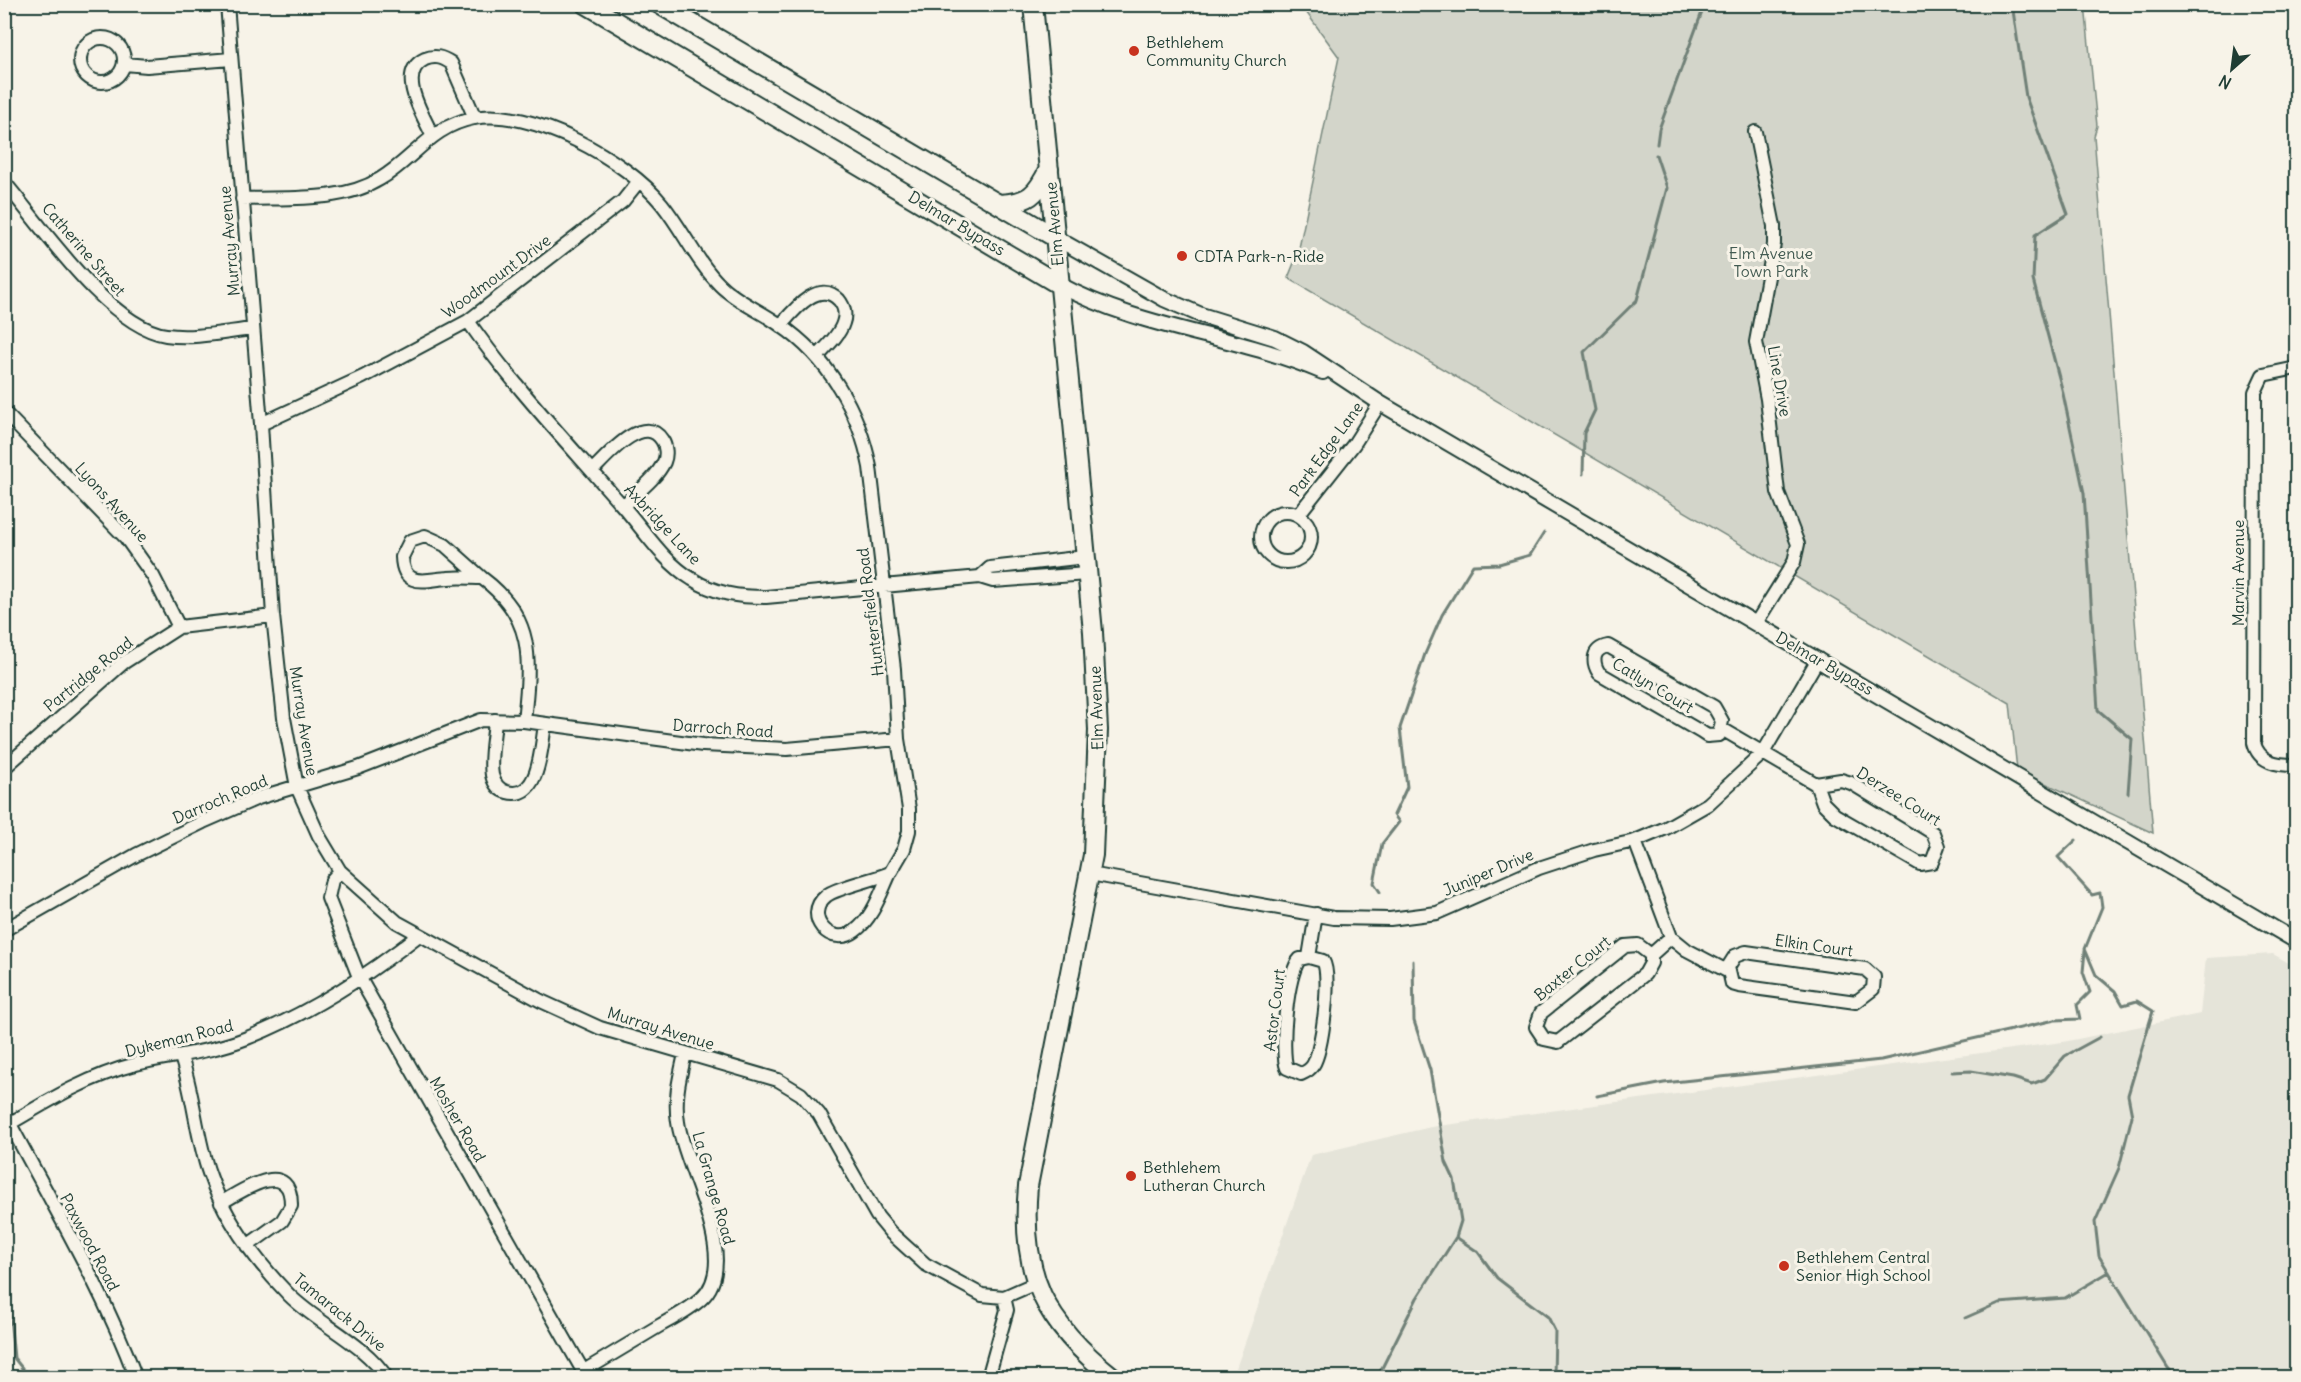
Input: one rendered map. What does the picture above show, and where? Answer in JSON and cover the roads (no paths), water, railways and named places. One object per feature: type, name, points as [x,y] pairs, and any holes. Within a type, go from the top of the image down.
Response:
[{"type":"main road","name":"Delmar Bypass","points":[[586,4],[1059,284]]},
{"type":"main road","name":"Delmar Bypass","points":[[659,4],[1056,238]]},
{"type":"main road","name":"Elm Avenue","points":[[1033,4],[1086,566],[1098,730],[1097,815],[1090,874],[1028,1186],[1025,1224],[1027,1251],[1036,1283],[1066,1335],[1083,1353],[1114,1377]]},
{"type":"main road","points":[[999,204],[1026,200],[1041,186],[1049,169]]},
{"type":"street","name":"Murray Avenue","points":[[227,4],[261,424],[273,616],[284,718],[297,787],[319,836],[340,871],[397,922],[541,1001],[600,1028],[764,1075],[801,1094],[825,1123],[877,1215],[891,1233],[925,1264],[962,1286],[982,1294],[1004,1297]]},
{"type":"street","points":[[432,135],[411,80],[416,67],[427,58],[436,56],[451,63],[475,118]]},
{"type":"street","points":[[125,64],[147,66],[231,59]]},
{"type":"street","name":"Huntersfield Road","points":[[242,199],[305,197],[355,190],[380,179],[432,135],[475,118],[508,118],[542,126],[592,150],[639,181],[661,202],[696,255],[721,286],[781,325],[817,357],[850,407],[866,446],[894,669],[898,739],[909,809],[909,831],[904,849],[874,907],[857,930],[837,937],[823,931],[816,916],[820,903],[826,895],[891,873]]},
{"type":"street","name":"Line Drive","points":[[1755,132],[1774,226],[1774,244],[1756,342],[1767,399],[1778,492],[1798,544],[1794,562],[1756,623]]},
{"type":"street","name":"Woodmount Drive","points":[[261,424],[363,377],[468,321],[623,201],[639,181]]},
{"type":"street","name":"Catherine Street","points":[[4,182],[100,295],[134,322],[167,335],[200,335],[253,329]]},
{"type":"street","name":"Delmar Bypass","points":[[1056,238],[1164,299],[1275,338],[1303,351],[1380,403],[2296,941]]},
{"type":"street","name":"Delmar Bypass","points":[[1059,284],[1112,311],[1308,366],[1352,385]]},
{"type":"street","points":[[781,325],[802,302],[814,295],[826,294],[838,299],[843,306],[843,323],[817,357]]},
{"type":"street","name":"Axbridge Lane","points":[[468,321],[496,361],[672,563],[707,588],[743,597],[980,577],[993,581],[1031,578],[1086,566]]},
{"type":"street","points":[[1222,342],[1230,324]]},
{"type":"street","name":"Marvin Avenue","points":[[2296,368],[2268,372],[2259,380],[2255,404],[2254,743],[2256,752],[2267,761],[2296,765]]},
{"type":"street","name":"Park Edge Lane","points":[[1298,515],[1354,444],[1380,403]]},
{"type":"street","name":"Lyons Avenue","points":[[4,412],[126,538],[153,576],[178,627]]},
{"type":"street","points":[[592,471],[621,443],[637,432],[648,431],[661,438],[665,445],[665,459],[655,475],[623,506]]},
{"type":"street","name":"Park Edge Lane","points":[[1282,513],[1298,515],[1305,520],[1311,535],[1307,551],[1295,561],[1286,562],[1271,557],[1265,551],[1261,535],[1268,520],[1282,513]]},
{"type":"street","points":[[482,578],[447,578],[423,582],[408,575],[402,557],[410,541],[418,537],[432,538],[445,545],[482,578],[510,603],[525,637],[528,682],[524,721]]},
{"type":"street","points":[[1030,563],[1031,578]]},
{"type":"street","name":"Axbridge Lane","points":[[980,577],[990,568],[1030,563],[1086,566]]},
{"type":"street","name":"Partridge Road","points":[[4,768],[123,663],[178,627],[273,616]]},
{"type":"street","name":"Catlyn Court","points":[[1602,647],[1616,649],[1714,707],[1720,713],[1722,729],[1719,735],[1707,736],[1609,681],[1595,666],[1595,655],[1602,647]]},
{"type":"street","name":"Juniper Drive","points":[[1090,874],[1353,919],[1390,919],[1437,913],[1539,868],[1594,850],[1635,841],[1666,828],[1708,804],[1763,753],[1818,659]]},
{"type":"street","points":[[495,720],[492,774],[497,786],[510,793],[523,790],[534,777],[545,725]]},
{"type":"street","name":"Darroch Road","points":[[4,930],[136,855],[193,826],[258,798],[358,768],[468,723],[495,720],[524,721],[703,745],[787,749],[898,739]]},
{"type":"street","points":[[1722,729],[1816,784]]},
{"type":"street","name":"Derzee Court","points":[[1841,780],[1851,783],[1933,833],[1938,846],[1932,862],[1920,864],[1835,815],[1823,803],[1816,784],[1841,780]]},
{"type":"street","points":[[1635,841],[1671,937]]},
{"type":"street","name":"Mosher Road","points":[[340,871],[332,880],[328,898],[359,977],[585,1374]]},
{"type":"street","name":"Astor Court","points":[[1310,957],[1316,914]]},
{"type":"street","name":"Dykeman Road","points":[[7,1126],[89,1079],[137,1064],[181,1057],[248,1038],[297,1014],[359,977],[419,935]]},
{"type":"street","name":"Baxter Court","points":[[1651,955],[1671,937]]},
{"type":"street","name":"Elkin Court","points":[[1671,937],[1687,950],[1728,971],[1732,984],[1739,986],[1856,1002],[1873,989],[1874,977],[1865,969],[1746,952],[1735,956],[1728,971]]},
{"type":"street","name":"Baxter Court","points":[[1625,946],[1643,947],[1651,955],[1652,963],[1645,974],[1568,1035],[1552,1042],[1541,1035],[1536,1027],[1541,1013],[1625,946]]},
{"type":"street","name":"Astor Court","points":[[1310,957],[1323,961],[1327,983],[1318,1053],[1312,1067],[1301,1074],[1287,1068],[1283,1059],[1293,970],[1300,959],[1310,957]]},
{"type":"street","name":"La Grange Road","points":[[585,1374],[702,1299],[714,1282],[717,1262],[714,1237],[678,1122],[676,1097],[685,1054]]},
{"type":"street","name":"Tamarack Drive","points":[[181,1057],[190,1084],[208,1172],[221,1203],[247,1246],[291,1297],[368,1356],[387,1377]]},
{"type":"street","name":"Paxwood Road","points":[[7,1126],[101,1298],[136,1377]]},
{"type":"street","points":[[221,1203],[265,1180],[279,1182],[287,1189],[291,1206],[285,1219],[247,1246]]},
{"type":"street","points":[[988,1377],[1006,1310],[1004,1297],[1036,1283]]},
{"type":"waterway","points":[[1657,144],[1659,129],[1705,4]]},
{"type":"waterway","points":[[2012,4],[2026,97],[2068,214],[2035,235],[2033,280],[2062,389],[2084,493],[2098,710],[2132,739],[2128,793]]},
{"type":"waterway","points":[[1583,474],[1584,433],[1595,410],[1584,352],[1637,300],[1667,188],[1656,155]]},
{"type":"waterway","points":[[1380,892],[1374,883],[1382,844],[1399,822],[1394,815],[1407,787],[1400,728],[1425,654],[1442,615],[1473,565],[1499,564],[1530,555],[1544,533]]},
{"type":"waterway","points":[[2076,840],[2058,857],[2092,895],[2100,893],[2102,907],[2085,949],[2096,975],[2115,991],[2123,1005],[2137,1001],[2153,1011],[2128,1095],[2132,1116],[2119,1168],[2095,1222],[2099,1256],[2168,1368],[2177,1378]]},
{"type":"waterway","points":[[1597,1096],[1664,1083],[1881,1060],[2055,1020],[2080,1019],[2077,1005],[2090,992],[2083,972],[2085,951]]},
{"type":"waterway","points":[[1377,1378],[1417,1298],[1456,1237],[1461,1221],[1454,1179],[1446,1162],[1430,1070],[1414,1021],[1413,961]]},
{"type":"waterway","points":[[1952,1072],[1971,1071],[2013,1078],[2032,1084],[2045,1079],[2065,1056],[2100,1037]]},
{"type":"waterway","points":[[1456,1237],[1478,1252],[1497,1278],[1548,1317],[1555,1331],[1554,1378]]},
{"type":"waterway","points":[[1965,1318],[1999,1303],[2065,1298],[2109,1272]]},
{"type":"waterway","points":[[4,1296],[9,1307],[14,1358],[30,1378]]},
{"type":"place","name":"Bethlehem Community Church","points":[[1134,51]]},
{"type":"place","name":"CDTA Park-n-Ride","points":[[1182,256]]},
{"type":"place","name":"Bethlehem Lutheran Church","points":[[1131,1176]]},
{"type":"place","name":"Bethlehem Central Senior High School","points":[[1784,1266]]},
{"type":"park label","name":"Elm Avenue Town Park","points":[[1771,262]]}]
